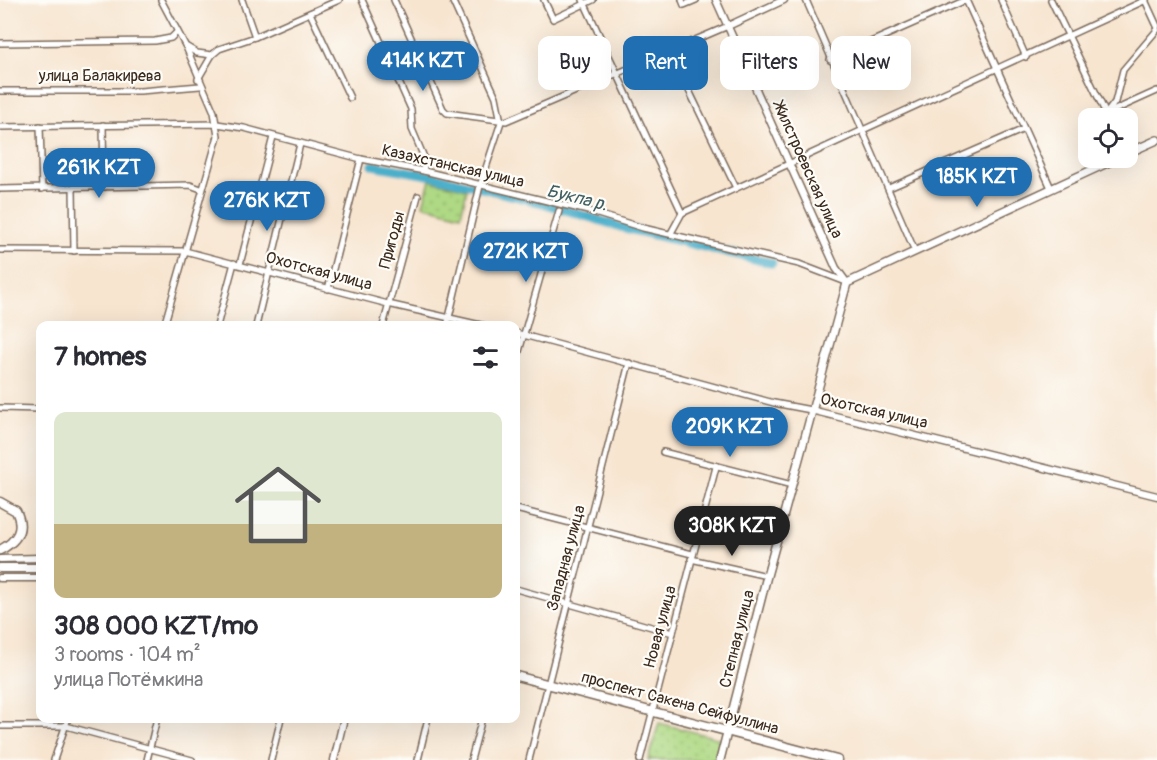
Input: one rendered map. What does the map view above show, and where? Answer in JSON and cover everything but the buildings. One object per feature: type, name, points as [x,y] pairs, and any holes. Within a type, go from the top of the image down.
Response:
[{"type":"main road","points":[[1138,149],[1157,140]]},
{"type":"main road","points":[[848,283],[915,249],[1096,168]]},
{"type":"main road","name":"Степная улица","points":[[720,760],[811,410],[848,283]]},
{"type":"main road","points":[[0,502],[16,511],[20,524],[19,534],[4,548]]},
{"type":"main road","points":[[0,568],[36,568]]},
{"type":"main road","name":"проспект Сакена Сейфуллина","points":[[520,677],[837,760]]},
{"type":"street","points":[[161,0],[186,46],[217,124],[218,136],[201,189],[165,321]]},
{"type":"street","points":[[242,0],[255,37]]},
{"type":"street","points":[[198,79],[212,55],[219,48],[255,37],[339,0]]},
{"type":"street","points":[[362,0],[411,109],[412,129],[423,155],[424,171]]},
{"type":"street","points":[[394,0],[443,109],[447,113],[501,122],[623,73]]},
{"type":"street","points":[[448,321],[480,186],[501,122],[496,98],[452,0]]},
{"type":"street","points":[[544,0],[553,19],[592,0]]},
{"type":"street","points":[[682,0],[684,5],[696,0]]},
{"type":"street","name":"Жилстроевская улица","points":[[716,0],[791,163],[836,268],[848,283]]},
{"type":"street","points":[[705,36],[784,0]]},
{"type":"street","points":[[806,0],[861,132],[889,188],[915,249]]},
{"type":"street","points":[[830,60],[966,0],[1051,188]]},
{"type":"street","points":[[1000,0],[1026,57]]},
{"type":"street","points":[[1050,0],[1103,108]]},
{"type":"street","points":[[671,233],[682,213],[997,71],[1145,0],[1157,28],[1123,70],[1112,108]]},
{"type":"street","points":[[584,2],[682,213]]},
{"type":"street","points":[[310,13],[350,98]]},
{"type":"street","points":[[0,43],[155,41],[171,38],[177,32]]},
{"type":"street","points":[[186,46],[197,53],[212,55]]},
{"type":"street","name":"улица Балакирева","points":[[0,91],[140,91],[201,86]]},
{"type":"street","points":[[689,90],[736,188]]},
{"type":"street","points":[[1123,108],[1157,91]]},
{"type":"street","name":"Казахстанская улица","points":[[0,127],[217,124],[244,128],[300,144],[331,149],[361,159],[424,171],[588,211],[643,228],[799,264],[848,283]]},
{"type":"street","points":[[103,125],[104,188]]},
{"type":"street","points":[[40,126],[42,189]]},
{"type":"street","points":[[889,188],[1024,129]]},
{"type":"street","points":[[219,321],[273,137]]},
{"type":"street","points":[[257,321],[300,144]]},
{"type":"street","points":[[328,289],[361,159]]},
{"type":"street","points":[[0,189],[190,185],[201,189]]},
{"type":"street","points":[[73,188],[74,251]]},
{"type":"street","name":"Пригоды","points":[[384,321],[418,196]]},
{"type":"street","points":[[254,207],[287,199]]},
{"type":"street","points":[[520,347],[559,211]]},
{"type":"street","name":"Охотская улица","points":[[0,250],[185,251],[388,304],[465,321]]},
{"type":"street","name":"Охотская улица","points":[[520,334],[774,403],[811,410],[1157,496]]},
{"type":"street","name":"Западная улица","points":[[529,760],[546,684],[629,363]]},
{"type":"street","points":[[0,408],[36,409]]},
{"type":"street","points":[[663,452],[792,485]]},
{"type":"street","name":"Новая улица","points":[[640,760],[716,467]]},
{"type":"street","points":[[520,510],[767,576]]},
{"type":"street","points":[[0,559],[36,558]]},
{"type":"street","points":[[0,578],[36,578]]},
{"type":"street","points":[[520,590],[673,633]]},
{"type":"street","points":[[54,760],[67,723]]},
{"type":"street","points":[[147,760],[156,723]]},
{"type":"street","points":[[271,760],[280,723]]},
{"type":"street","points":[[334,760],[343,723]]},
{"type":"street","points":[[418,760],[427,723]]},
{"type":"street","points":[[471,760],[481,723]]},
{"type":"street","points":[[0,726],[66,726],[192,760]]},
{"type":"green space","points":[[430,180],[467,189],[461,215],[423,205]]},
{"type":"green space","points":[[659,723],[721,739],[715,760],[648,760]]},
{"type":"waterway","name":"Букпа р.","points":[[373,165],[434,176],[543,203],[621,227],[772,263]]}]
